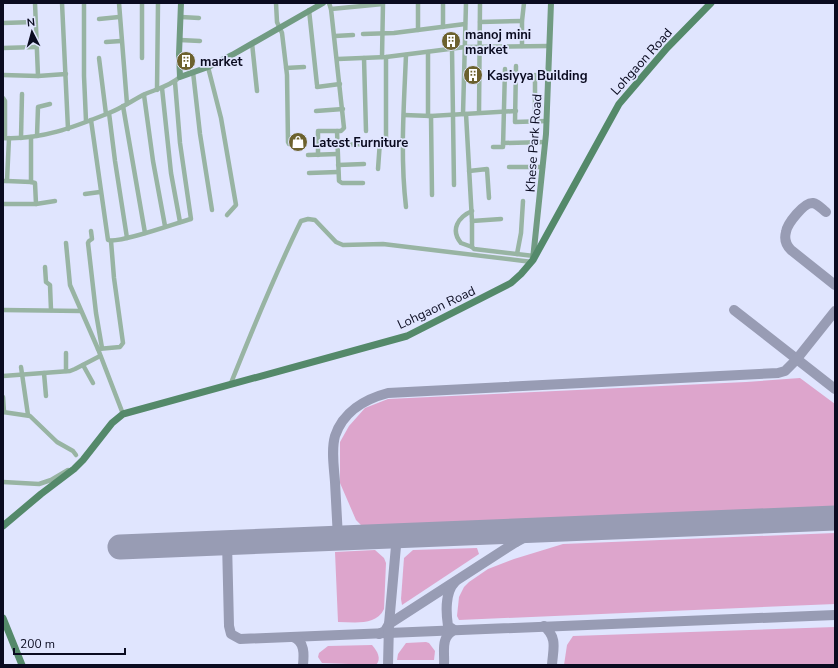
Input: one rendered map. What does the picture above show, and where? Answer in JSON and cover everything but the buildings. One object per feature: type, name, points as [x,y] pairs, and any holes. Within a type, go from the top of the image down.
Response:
[{"type":"main road","name":"Lohgaon Road","points":[[3,526],[74,469],[83,460],[112,423],[123,414],[231,383],[407,336],[503,288],[521,274],[533,260],[619,104],[667,48],[711,3]]},
{"type":"main road","points":[[3,618],[22,665]]},
{"type":"street","points":[[35,3],[38,76]]},
{"type":"street","points":[[62,3],[68,129]]},
{"type":"street","points":[[84,3],[84,76],[88,120],[107,238],[111,241],[114,278],[123,343],[120,347],[100,348]]},
{"type":"street","points":[[119,3],[125,105],[145,233]]},
{"type":"street","points":[[142,3],[142,58]]},
{"type":"street","points":[[157,90],[158,3]]},
{"type":"street","points":[[180,77],[181,3]]},
{"type":"street","points":[[276,3],[277,22],[282,33],[286,68],[288,142],[289,144],[304,142]]},
{"type":"street","points":[[6,138],[48,135],[68,129],[107,113],[175,82],[180,77],[208,67],[232,55],[323,3]]},
{"type":"street","points":[[318,155],[318,131],[341,131],[344,128],[338,59],[329,3]]},
{"type":"street","points":[[331,9],[383,3],[386,141],[380,141],[378,169]]},
{"type":"street","points":[[418,3],[418,30]]},
{"type":"street","points":[[443,3],[443,27]]},
{"type":"street","points":[[466,3],[464,114],[472,211],[472,246]]},
{"type":"street","points":[[479,112],[480,3]]},
{"type":"street","points":[[522,46],[524,3]]},
{"type":"street","name":"Khese Park Road","points":[[533,260],[546,142],[551,3]]},
{"type":"street","points":[[309,10],[317,86],[340,84]]},
{"type":"street","points":[[98,19],[119,17]]},
{"type":"street","points":[[181,17],[200,18]]},
{"type":"street","points":[[480,22],[522,21]]},
{"type":"street","points":[[3,23],[35,22]]},
{"type":"street","points":[[363,34],[418,30],[465,24]]},
{"type":"street","points":[[335,36],[353,35]]},
{"type":"street","points":[[180,40],[200,41]]},
{"type":"street","points":[[106,42],[121,41]]},
{"type":"street","points":[[252,43],[257,91]]},
{"type":"street","points":[[338,59],[406,55],[480,46],[549,46]]},
{"type":"street","points":[[3,48],[36,47]]},
{"type":"street","points":[[452,49],[454,185]]},
{"type":"street","points":[[428,52],[432,195]]},
{"type":"street","points":[[406,55],[404,115],[404,186],[406,207]]},
{"type":"street","points":[[99,58],[127,238]]},
{"type":"street","points":[[364,58],[366,131]]},
{"type":"street","points":[[516,66],[515,122],[547,121]]},
{"type":"street","points":[[208,67],[221,118],[236,205],[227,215]]},
{"type":"street","points":[[286,68],[304,67]]},
{"type":"street","points":[[493,147],[503,147],[506,69]]},
{"type":"street","points":[[193,72],[200,134],[212,210]]},
{"type":"street","points":[[3,75],[38,76],[66,74]]},
{"type":"street","points":[[535,122],[536,75]]},
{"type":"street","points":[[111,241],[127,238],[191,219],[180,143],[175,82]]},
{"type":"street","points":[[162,88],[171,173],[180,222]]},
{"type":"street","points":[[21,138],[22,94]]},
{"type":"street","points":[[144,95],[153,161],[165,226]]},
{"type":"street","points":[[3,98],[5,101],[6,138],[5,181],[35,183],[36,204]]},
{"type":"street","points":[[37,136],[38,107],[50,104]]},
{"type":"street","points":[[316,111],[343,109]]},
{"type":"street","points":[[404,115],[430,116],[516,111]]},
{"type":"street","points":[[337,131],[338,178],[340,182],[363,183]]},
{"type":"street","points":[[31,137],[31,182]]},
{"type":"street","points":[[503,143],[546,142]]},
{"type":"street","points":[[337,145],[366,144]]},
{"type":"street","points":[[308,155],[337,154]]},
{"type":"street","points":[[338,165],[364,164]]},
{"type":"street","points":[[509,167],[543,166]]},
{"type":"street","points":[[469,171],[487,169],[489,198]]},
{"type":"street","points":[[309,173],[338,172]]},
{"type":"street","points":[[85,194],[100,192]]},
{"type":"street","points":[[3,204],[36,204],[55,201]]},
{"type":"street","points":[[517,254],[521,233],[523,201]]},
{"type":"street","points":[[472,211],[464,215],[456,227],[455,230],[461,243],[472,246],[474,249],[517,254],[533,260]]},
{"type":"street","points":[[231,383],[258,314],[290,242],[301,221],[304,219],[315,220],[336,242],[343,244],[383,244],[533,260]]},
{"type":"street","points":[[472,221],[501,219]]},
{"type":"street","points":[[92,231],[92,239],[88,243],[100,356],[123,414]]},
{"type":"street","points":[[66,243],[70,285],[81,311],[100,348]]},
{"type":"street","points":[[45,267],[46,282],[50,285],[51,310]]},
{"type":"street","points":[[3,310],[81,311]]},
{"type":"street","points":[[66,353],[66,371]]},
{"type":"street","points":[[3,376],[66,371],[75,369],[100,356]]},
{"type":"street","points":[[82,365],[93,383]]},
{"type":"street","points":[[22,367],[28,415]]},
{"type":"street","points":[[44,373],[46,396]]},
{"type":"street","points":[[3,397],[4,412],[28,415],[57,442],[73,451],[76,455]]},
{"type":"street","points":[[3,482],[39,484],[74,469]]},
{"type":"shaded area","points":[[800,378],[835,404],[835,507],[363,527],[356,520],[340,483],[340,442],[349,426],[365,408],[388,399],[746,382]]},
{"type":"shaded area","points":[[835,533],[835,604],[459,620],[457,616],[459,597],[464,587],[488,569],[514,559],[563,544]]},
{"type":"shaded area","points":[[477,548],[479,554],[402,605],[401,599],[404,558],[413,550]]},
{"type":"shaded area","points":[[375,550],[384,558],[386,563],[384,609],[376,618],[370,621],[338,622],[335,552]]},
{"type":"shaded area","points":[[835,627],[835,665],[564,665],[567,645],[573,636]]},
{"type":"shaded area","points":[[406,643],[429,643],[435,651],[434,660],[397,660],[398,654]]},
{"type":"shaded area","points":[[372,645],[379,657],[376,665],[322,663],[318,657],[319,653],[328,646]]},
{"type":"taxiway","points":[[826,212],[818,205],[813,203],[805,206],[796,214],[789,224],[785,239],[791,250],[835,285]]},
{"type":"taxiway","points":[[734,310],[835,389]]},
{"type":"taxiway","points":[[338,538],[333,459],[335,436],[343,420],[349,413],[371,399],[388,393],[778,373],[785,371],[796,360],[835,311]]},
{"type":"taxiway","points":[[379,634],[385,631],[389,624],[516,542],[538,530]]},
{"type":"taxiway","points":[[506,531],[512,534],[516,542]]},
{"type":"taxiway","points":[[388,665],[389,624],[397,535]]},
{"type":"taxiway","points":[[227,542],[229,626],[231,634],[240,639],[835,615]]},
{"type":"taxiway","points":[[444,665],[445,641],[454,630],[448,626],[447,609],[449,591],[455,582]]},
{"type":"taxiway","points":[[544,626],[553,639],[554,649],[552,665]]},
{"type":"taxiway","points":[[293,637],[302,645],[303,665]]},
{"type":"runway","points":[[120,547],[835,518]]},
{"type":"place","name":"manoj mini market","points":[[451,41]]},
{"type":"place","name":"market","points":[[186,61]]},
{"type":"place","name":"Kasiyya Building","points":[[473,75]]},
{"type":"place","name":"Latest Furniture","points":[[298,142]]}]
